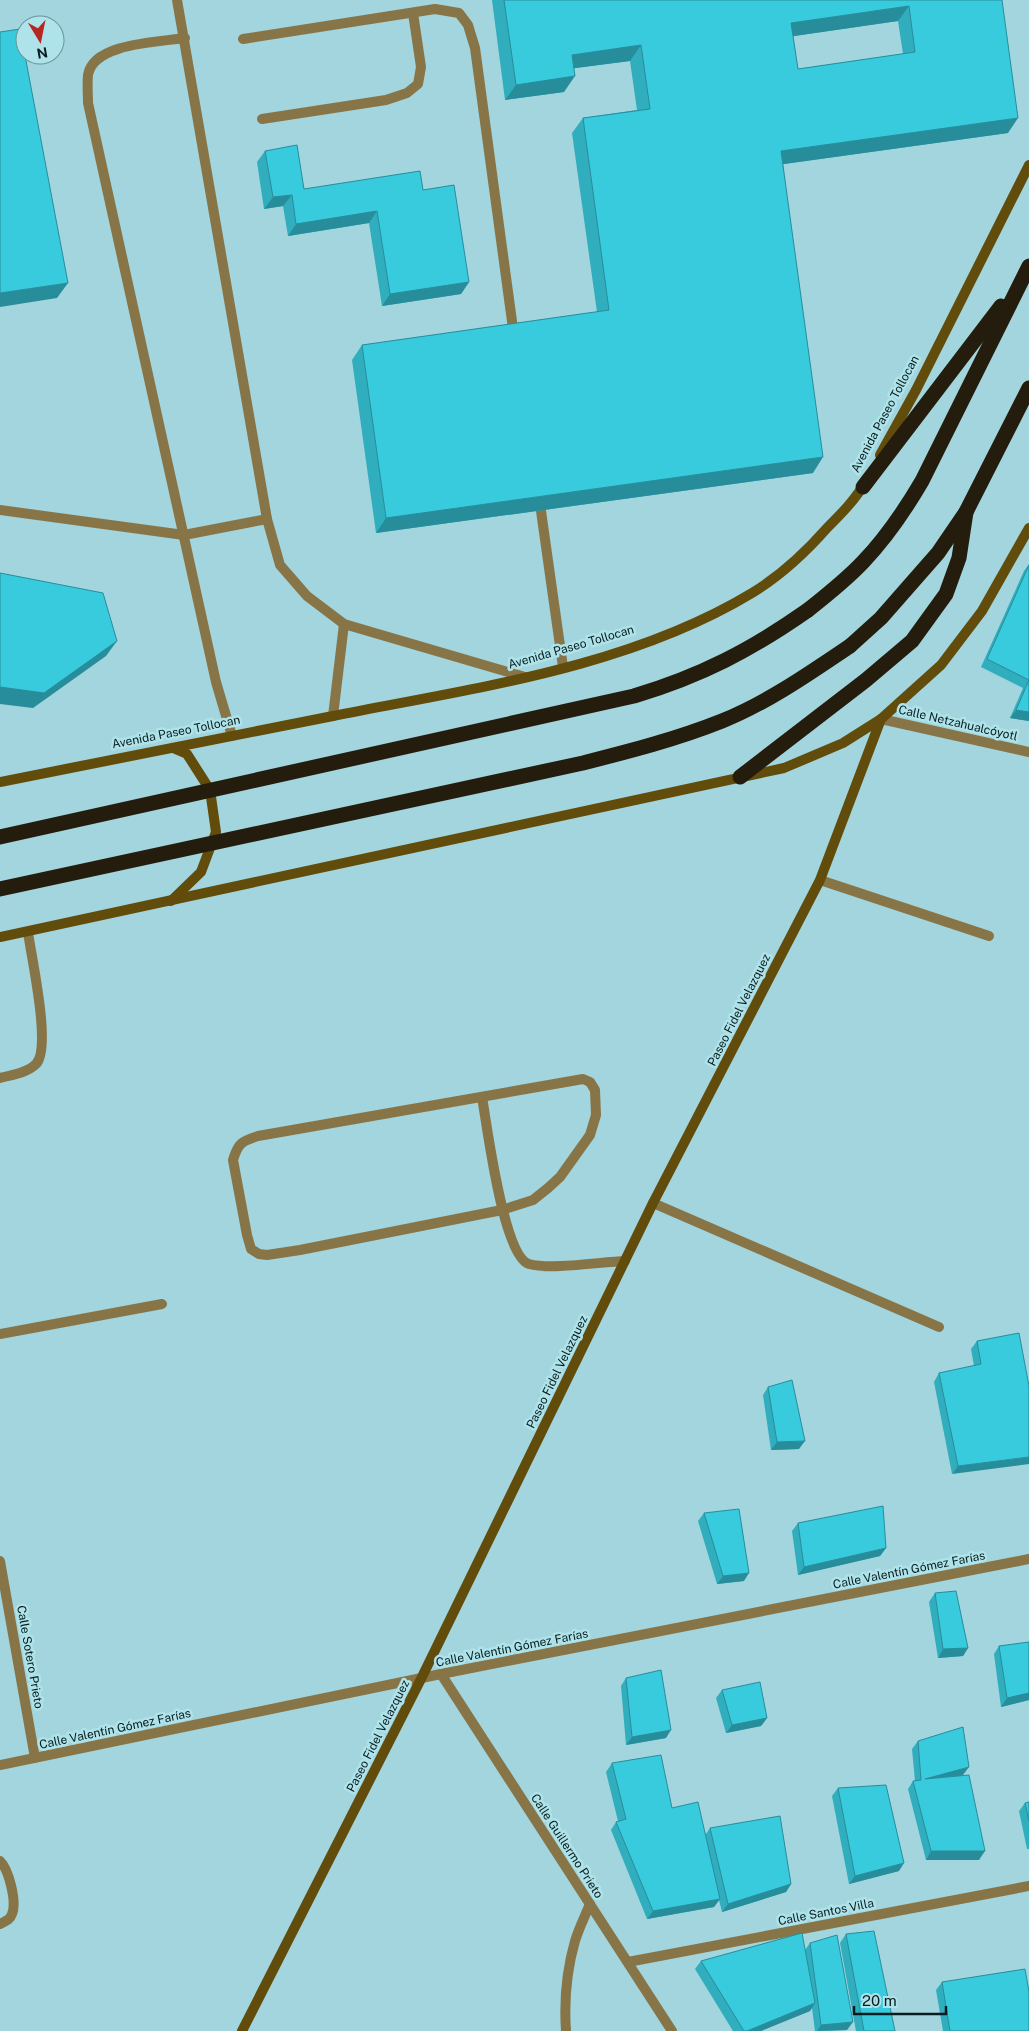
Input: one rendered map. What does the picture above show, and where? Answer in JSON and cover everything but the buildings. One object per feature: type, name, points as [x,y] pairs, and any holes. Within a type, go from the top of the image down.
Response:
[{"type":"highway","points":[[863,487],[1026,271]]},
{"type":"highway","points":[[0,837],[634,696],[670,686],[741,654],[808,610],[863,562],[888,534],[922,481],[1026,271]]},
{"type":"highway","points":[[0,889],[583,763],[652,746],[723,721],[789,687],[850,646],[882,618],[938,553],[966,512],[1029,388]]},
{"type":"highway","points":[[740,777],[866,680],[912,641],[946,594],[959,558],[966,512]]},
{"type":"main road","name":"Avenida Paseo Tollocan","points":[[0,782],[525,677],[614,653],[680,628],[752,593],[783,571],[811,546],[863,487],[916,390],[1029,165]]},
{"type":"main road","points":[[0,938],[784,768],[843,743],[881,719],[941,665],[982,611],[1029,528]]},
{"type":"main road","name":"Paseo Fidel Velazquez","points":[[242,2031],[421,1678],[653,1203],[820,880],[881,719]]},
{"type":"main road","points":[[170,902],[201,872],[216,832],[210,790],[187,754],[173,748]]},
{"type":"street","points":[[177,0],[267,518],[280,566],[307,596],[344,624],[525,677]]},
{"type":"street","points":[[243,39],[435,9],[459,13],[468,25],[475,48],[514,337]]},
{"type":"street","points":[[262,119],[386,100],[407,93],[418,84],[421,67],[413,13]]},
{"type":"street","points":[[185,38],[113,50],[95,60],[88,74],[88,103],[216,682],[232,736]]},
{"type":"street","points":[[0,510],[184,535],[267,518]]},
{"type":"street","points":[[541,510],[563,667]]},
{"type":"street","points":[[333,716],[344,624]]},
{"type":"street","name":"Calle Netzahualcóyotl","points":[[881,719],[1029,752]]},
{"type":"street","points":[[820,880],[989,936]]},
{"type":"street","points":[[0,1078],[22,1072],[37,1064],[43,1049],[43,1028],[28,932]]},
{"type":"street","points":[[583,1079],[590,1082],[595,1090],[596,1115],[590,1135],[560,1177],[532,1200],[502,1210],[268,1255],[259,1254],[251,1249],[233,1160],[236,1148],[243,1141],[258,1136],[482,1097],[583,1079]]},
{"type":"street","points":[[482,1097],[502,1210],[516,1252],[527,1263],[544,1266],[625,1261]]},
{"type":"street","points":[[653,1203],[939,1327]]},
{"type":"street","points":[[0,1334],[162,1304]]},
{"type":"street","name":"Calle Valentín Gómez Farías","points":[[0,1765],[421,1678],[1029,1559]]},
{"type":"street","name":"Calle Sotero Prieto","points":[[0,1561],[35,1758]]},
{"type":"street","name":"Calle Guillermo Prieto","points":[[441,1674],[672,2031]]},
{"type":"street","points":[[0,1861],[6,1866],[14,1900],[13,1913],[9,1920],[0,1924]]},
{"type":"street","name":"Calle Santos Villa","points":[[628,1962],[1029,1886]]},
{"type":"street","points":[[566,2031],[565,2014],[575,1941],[590,1904]]}]
